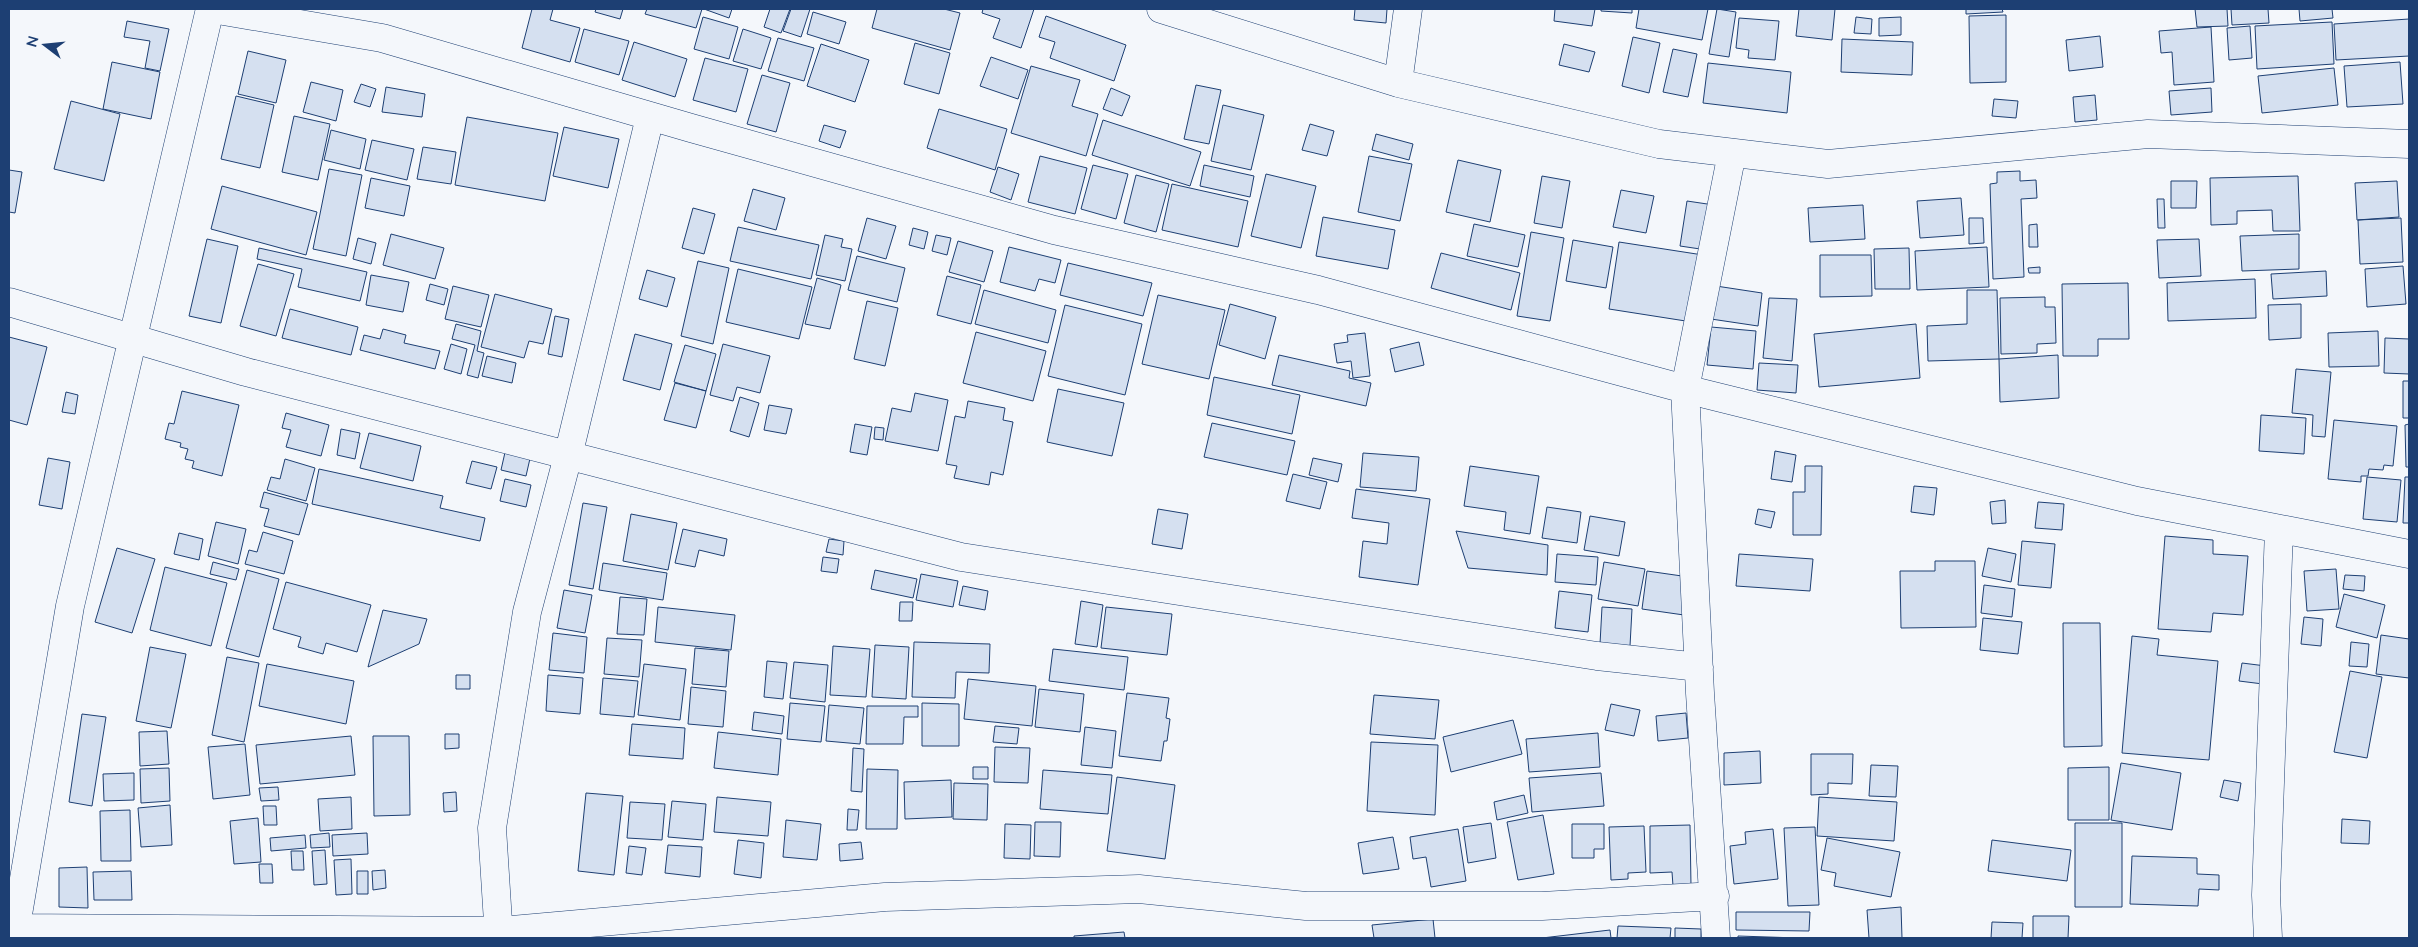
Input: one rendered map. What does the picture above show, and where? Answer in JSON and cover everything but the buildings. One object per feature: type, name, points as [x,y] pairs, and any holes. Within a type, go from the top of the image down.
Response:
[{"type":"street","points":[[1715,896],[1542,906],[1306,906],[1139,889],[885,897],[499,935],[12,932],[70,606],[211,9],[382,38],[650,117],[1054,230],[1318,290],[1685,389],[2137,501],[2409,554]]},
{"type":"street","points":[[1161,9],[1398,83],[1659,144],[1828,164],[2148,134],[2409,144]]},
{"type":"street","points":[[1398,83],[1408,9]]},
{"type":"street","points":[[499,935],[492,828],[527,612],[568,456],[650,117]]},
{"type":"street","points":[[1716,938],[1715,896],[1699,667],[1685,389],[1732,153]]},
{"type":"street","points":[[9,302],[246,372],[961,558],[1597,656],[1699,667]]},
{"type":"street","points":[[2268,938],[2266,896],[2279,529]]}]
